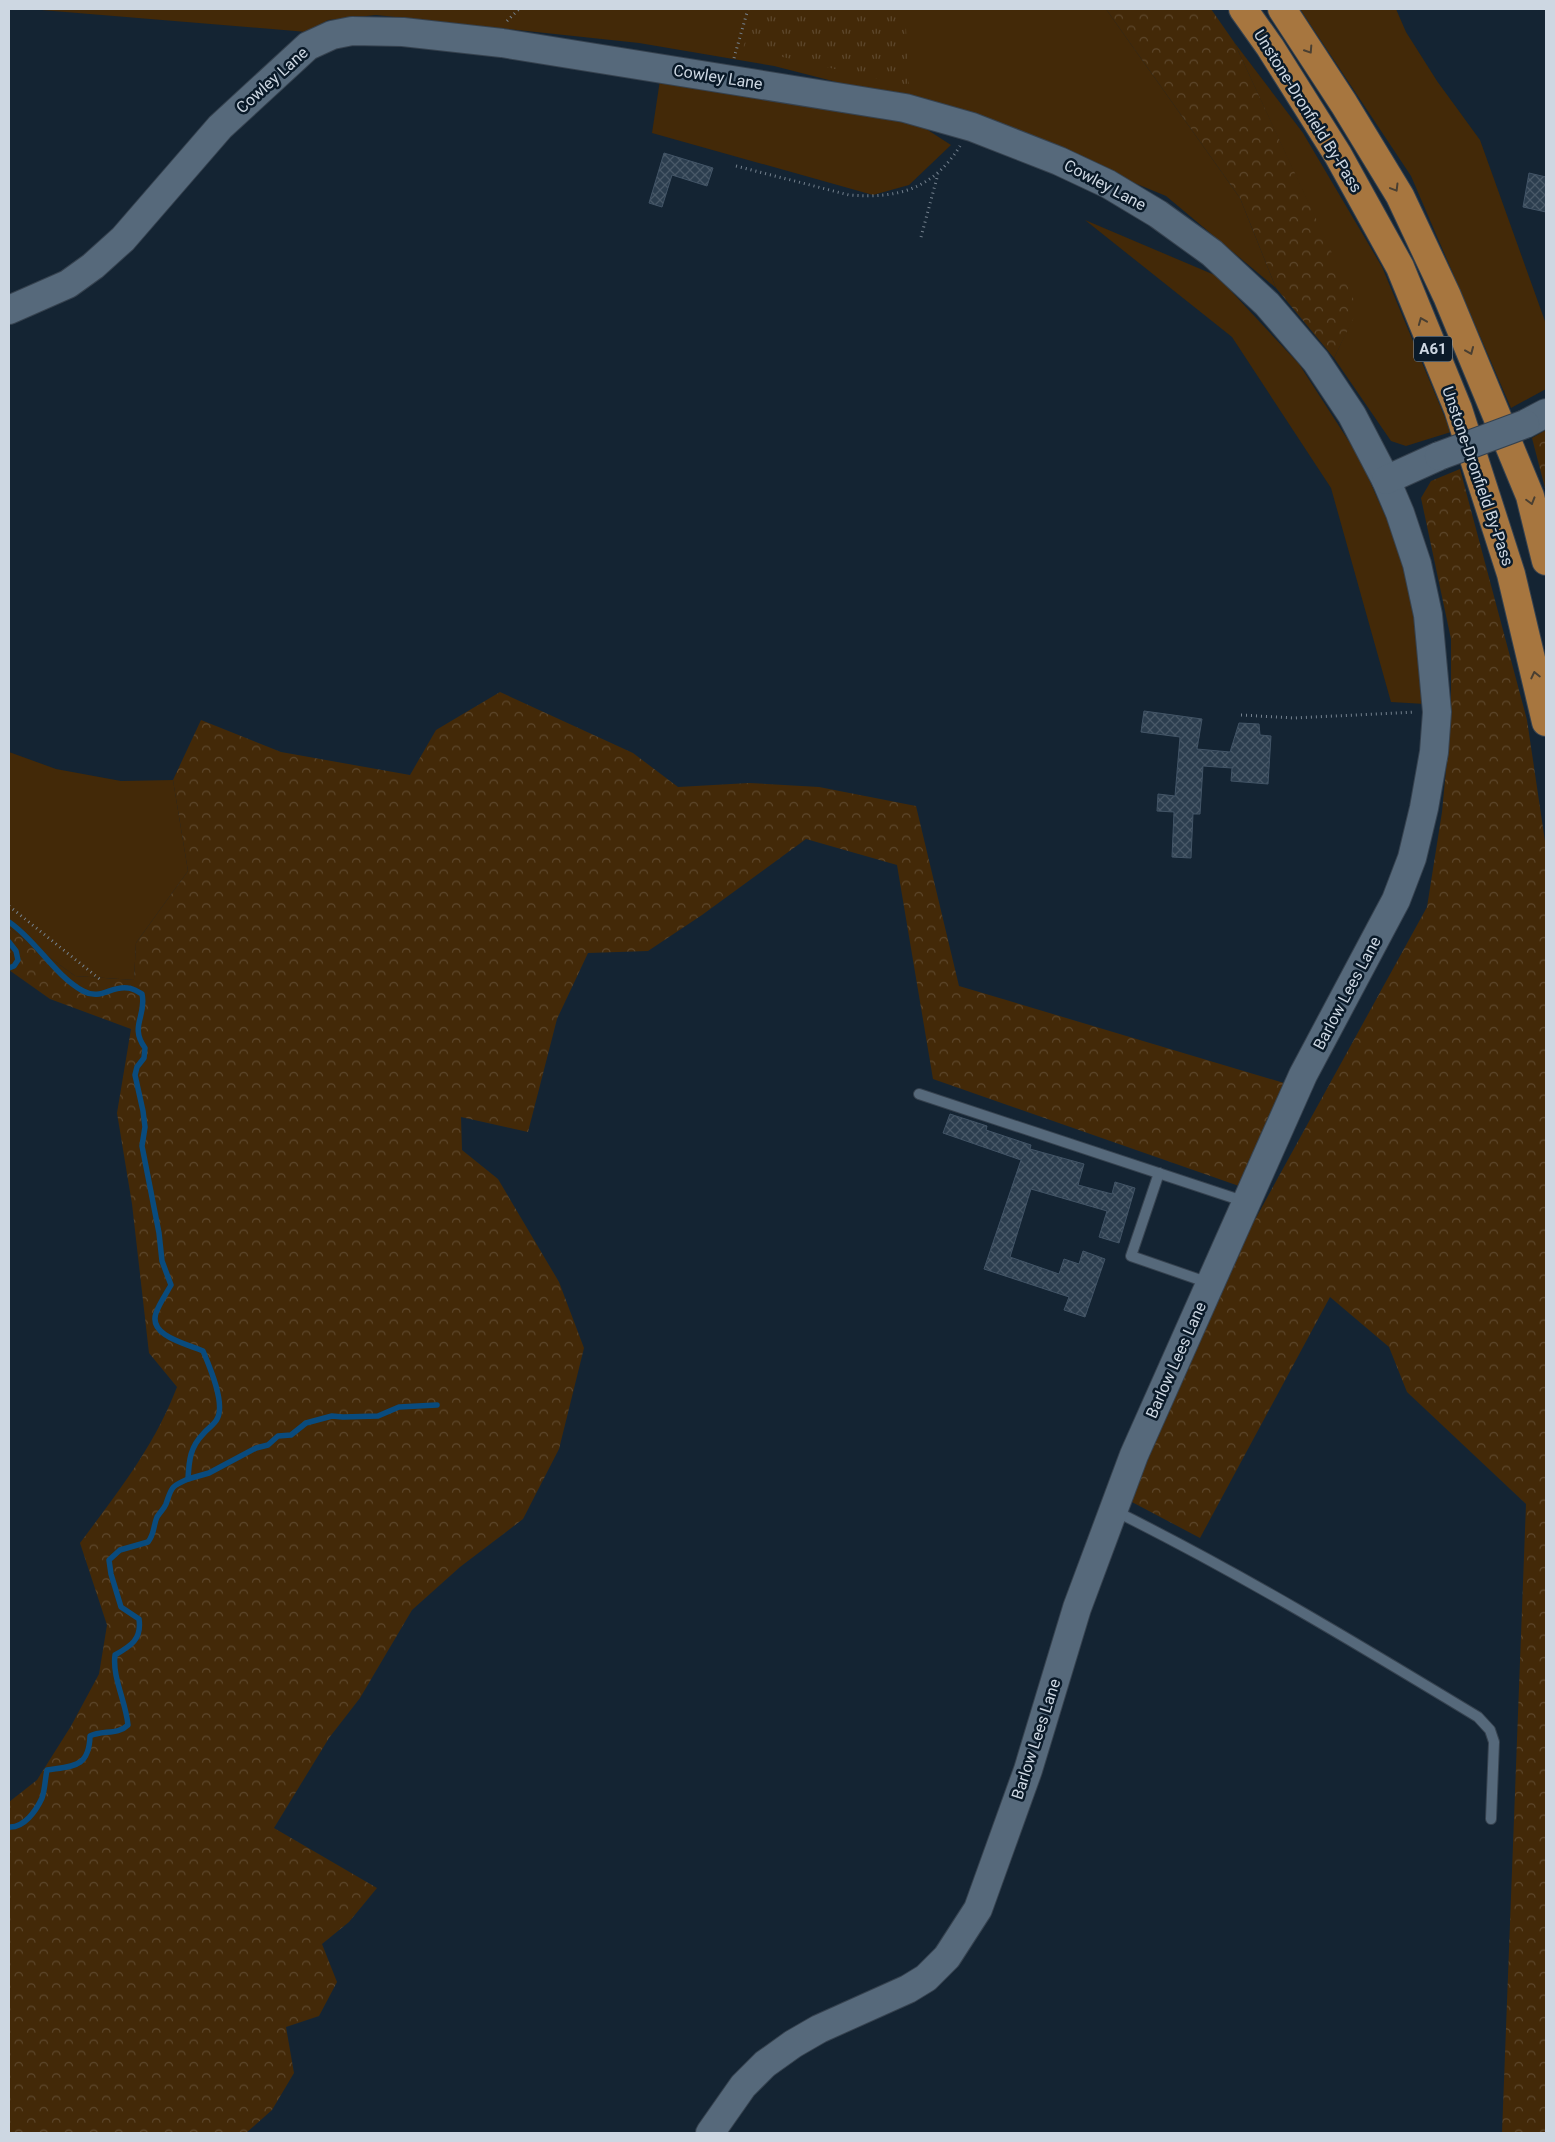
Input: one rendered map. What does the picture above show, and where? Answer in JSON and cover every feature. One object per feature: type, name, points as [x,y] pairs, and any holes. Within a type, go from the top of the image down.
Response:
[{"type":"highway","name":"Unstone-Dronfield By-Pass","points":[[1243,9],[1270,47],[1338,155],[1400,267],[1458,409],[1511,574],[1546,722]]},
{"type":"highway","name":"Unstone-Dronfield By-Pass","points":[[1282,9],[1344,104],[1400,196],[1447,296],[1530,496],[1546,561]]},
{"type":"street","name":"Cowley Lane","points":[[9,310],[68,284],[93,266],[123,239],[220,127],[308,46],[332,35],[352,31],[403,32],[502,43],[906,108],[972,128],[1059,161],[1108,184],[1158,214],[1212,253],[1267,304],[1316,362],[1352,415],[1386,480]]},
{"type":"street","points":[[1386,480],[1439,456],[1536,418]]},
{"type":"street","name":"Barlow Lees Lane","points":[[710,2133],[743,2086],[766,2064],[793,2044],[819,2029],[908,1989],[926,1978],[947,1957],[978,1909],[1022,1787],[1077,1608],[1112,1510],[1303,1075],[1399,891],[1412,858],[1424,808],[1434,752],[1437,712],[1428,615],[1417,564],[1400,513],[1386,480]]},
{"type":"lane","points":[[919,1094],[1247,1202]]},
{"type":"lane","points":[[1159,1173],[1131,1256],[1210,1284]]},
{"type":"lane","points":[[1112,1510],[1185,1546],[1323,1624],[1478,1717],[1490,1730],[1494,1742],[1491,1818]]},
{"type":"path","points":[[733,63],[748,9]]},
{"type":"path","points":[[736,166],[849,195],[867,197],[904,192],[931,180],[953,158],[972,128]]},
{"type":"path","points":[[921,237],[938,173]]},
{"type":"path","points":[[1241,715],[1294,718],[1437,712]]},
{"type":"path","points":[[9,906],[102,981]]},
{"type":"green space","points":[[29,9],[1106,9],[1240,198],[1276,288],[1166,196],[977,118],[774,66],[639,43],[376,15],[328,20],[307,32]]},
{"type":"green space","points":[[756,9],[905,9],[909,86],[743,48]]},
{"type":"green space","points":[[1106,9],[1211,9],[1234,42],[1358,309],[1334,358],[1276,288],[1240,198]]},
{"type":"green space","points":[[1300,9],[1396,9],[1406,32],[1437,81],[1480,140],[1546,324],[1546,389],[1511,408],[1411,176]]},
{"type":"green space","points":[[1234,42],[1303,133],[1382,267],[1451,432],[1406,446],[1391,441],[1334,358],[1357,309]]},
{"type":"green space","points":[[660,80],[906,116],[951,145],[909,185],[873,195],[652,133]]},
{"type":"green space","points":[[1085,220],[1217,276],[1299,364],[1359,457],[1396,540],[1418,627],[1425,704],[1391,702],[1331,488],[1232,337]]},
{"type":"green space","points":[[1546,430],[1546,492],[1532,438]]},
{"type":"green space","points":[[1460,469],[1527,720],[1546,848],[1546,2133],[1502,2133],[1526,1504],[1407,1392],[1389,1347],[1330,1297],[1200,1538],[1130,1501],[1230,1265],[1427,907],[1442,812],[1451,717],[1451,639],[1421,498],[1431,481]]},
{"type":"green space","points":[[500,692],[633,753],[678,787],[749,783],[819,787],[916,806],[959,986],[1284,1083],[1239,1186],[933,1079],[897,865],[806,839],[702,915],[648,951],[588,953],[557,1019],[528,1132],[461,1117],[462,1150],[498,1179],[559,1282],[584,1348],[559,1449],[523,1519],[460,1567],[412,1610],[360,1698],[329,1738],[274,1828],[377,1888],[349,1922],[322,1944],[337,1982],[319,2016],[286,2027],[294,2073],[272,2110],[246,2133],[9,2133],[9,1802],[37,1780],[71,1726],[99,1674],[107,1625],[80,1543],[146,1449],[168,1409],[177,1387],[149,1353],[132,1204],[117,1113],[131,1029],[50,999],[9,970],[9,928],[75,976],[134,980],[136,943],[188,871],[173,780],[201,720],[281,752],[410,775],[436,730]]},
{"type":"green space","points":[[9,752],[56,769],[121,781],[173,780],[188,871],[136,943],[134,980],[75,976],[9,928]]},
{"type":"building","points":[[664,153],[713,168],[707,186],[672,175],[662,207],[649,203]]},
{"type":"building","points":[[1529,173],[1546,177],[1546,212],[1523,207]]},
{"type":"building","points":[[1144,711],[1202,719],[1197,749],[1230,752],[1239,723],[1259,724],[1260,735],[1271,736],[1268,784],[1231,781],[1232,768],[1203,766],[1200,814],[1193,814],[1191,858],[1172,857],[1174,812],[1157,811],[1158,794],[1175,796],[1180,737],[1141,732]]},
{"type":"building","points":[[950,1114],[987,1126],[986,1130],[1031,1145],[1030,1149],[1084,1164],[1078,1185],[1112,1194],[1115,1182],[1135,1188],[1119,1243],[1099,1237],[1107,1211],[1031,1189],[1010,1257],[1059,1274],[1064,1259],[1079,1264],[1083,1251],[1105,1259],[1085,1317],[1064,1310],[1069,1297],[984,1269],[1021,1160],[943,1133]]},
{"type":"waterway","points":[[9,922],[19,929],[63,976],[83,991],[89,994],[101,994],[122,988],[132,989],[142,994],[143,1002],[138,1033],[145,1048],[144,1058],[137,1067],[135,1075],[145,1127],[142,1146],[159,1233],[162,1261],[171,1285],[157,1310],[155,1321],[158,1328],[170,1338],[203,1351],[216,1385],[219,1404],[216,1421],[199,1438],[193,1449],[188,1479],[172,1488],[165,1506],[157,1517],[152,1536],[148,1542],[120,1550],[109,1560],[111,1574],[121,1607],[139,1619],[137,1637],[130,1645],[115,1655],[115,1672],[128,1725],[120,1730],[90,1736],[87,1754],[78,1764],[47,1770],[43,1795],[36,1808],[29,1818],[20,1825],[9,1827]]},
{"type":"waterway","points":[[9,942],[16,951],[18,960],[14,966],[9,968]]},
{"type":"waterway","points":[[188,1479],[209,1473],[256,1448],[268,1445],[278,1436],[291,1435],[306,1423],[332,1416],[378,1416],[399,1407],[437,1405]]}]
